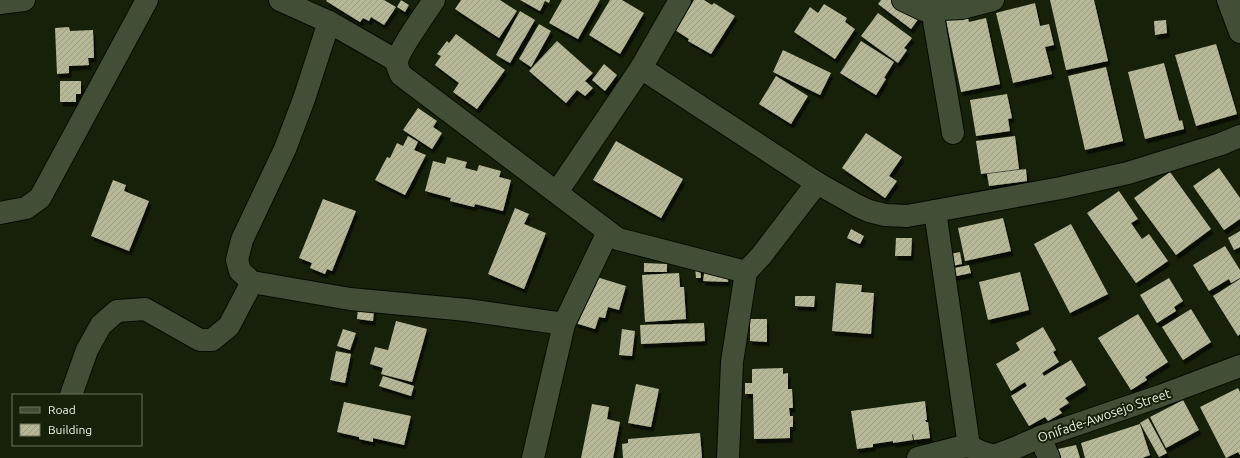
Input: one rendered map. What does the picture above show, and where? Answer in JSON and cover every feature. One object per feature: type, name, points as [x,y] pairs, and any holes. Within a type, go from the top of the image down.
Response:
[{"type":"street","points":[[0,213],[26,208],[40,198],[146,0]]},
{"type":"street","points":[[280,0],[329,22],[397,61]]},
{"type":"street","points":[[434,0],[401,51],[397,61],[397,68],[401,75],[557,192],[618,240],[746,272]]},
{"type":"street","points":[[557,192],[641,68],[680,0]]},
{"type":"street","points":[[904,0],[924,10],[962,8],[993,0]]},
{"type":"street","points":[[1228,0],[1240,32]]},
{"type":"street","points":[[932,9],[953,133]]},
{"type":"street","points":[[329,22],[304,100],[285,149],[242,240],[237,260],[240,270],[252,282],[350,299],[467,310],[564,324]]},
{"type":"street","points":[[641,68],[817,183],[869,211],[885,215],[907,216],[1061,188],[1128,173],[1221,144],[1240,136]]},
{"type":"street","points":[[728,458],[732,362],[746,272],[761,256],[817,183]]},
{"type":"street","points":[[918,458],[969,446],[936,211]]},
{"type":"street","points":[[533,458],[564,324],[608,232]]},
{"type":"street","points":[[71,394],[87,350],[101,325],[117,311],[145,309],[200,340],[212,340],[229,326],[252,282]]},
{"type":"street","name":"Onifade-Awosejo Street","points":[[969,446],[994,456],[1040,437],[1160,396],[1240,366]]},
{"type":"street","points":[[1040,437],[1049,458]]},
{"type":"building","points":[[384,0],[396,7],[384,25],[371,17],[369,21],[363,18],[360,22],[326,1]]},
{"type":"building","points":[[401,0],[409,5],[405,12],[397,7]]},
{"type":"building","points":[[461,0],[500,0],[517,11],[499,38],[455,9]]},
{"type":"building","points":[[520,0],[550,0],[549,3],[545,1],[540,11]]},
{"type":"building","points":[[562,0],[600,0],[578,39],[549,23]]},
{"type":"building","points":[[610,0],[622,0],[644,13],[620,54],[589,35]]},
{"type":"building","points":[[694,0],[704,0],[712,5],[714,3],[735,16],[711,54],[688,41],[689,39],[675,30]]},
{"type":"building","points":[[881,0],[895,0],[919,18],[911,29],[878,4]]},
{"type":"building","points":[[1050,0],[1094,0],[1108,61],[1066,70]]},
{"type":"building","points":[[1035,3],[1040,26],[1049,24],[1054,45],[1045,47],[1052,74],[1013,83],[996,13]]},
{"type":"building","points":[[824,4],[847,18],[845,22],[855,29],[835,59],[794,32],[810,7],[818,13]]},
{"type":"building","points":[[520,11],[535,20],[510,63],[496,55]]},
{"type":"building","points":[[966,12],[969,22],[986,18],[1000,84],[961,92],[945,16]]},
{"type":"building","points":[[878,13],[912,38],[904,48],[907,50],[898,63],[861,36]]},
{"type":"building","points":[[1166,20],[1167,33],[1155,35],[1154,21]]},
{"type":"building","points":[[539,24],[551,31],[531,67],[519,59]]},
{"type":"building","points":[[69,27],[70,31],[93,30],[94,58],[88,58],[89,65],[69,66],[69,73],[57,74],[55,28]]},
{"type":"building","points":[[456,34],[505,70],[477,109],[453,92],[459,83],[435,65],[441,56],[437,54],[447,41],[449,43]]},
{"type":"building","points":[[557,41],[593,73],[585,81],[593,88],[585,96],[577,90],[566,103],[529,71]]},
{"type":"building","points":[[861,41],[894,62],[876,95],[840,73]]},
{"type":"building","points":[[1216,44],[1237,114],[1196,126],[1175,55]]},
{"type":"building","points":[[783,50],[831,73],[820,95],[773,72]]},
{"type":"building","points":[[1164,63],[1179,121],[1182,120],[1184,129],[1145,139],[1128,72]]},
{"type":"building","points":[[604,64],[617,75],[605,91],[592,80]]},
{"type":"building","points":[[1106,67],[1123,141],[1085,150],[1068,76]]},
{"type":"building","points":[[776,76],[808,96],[791,124],[759,104]]},
{"type":"building","points":[[60,81],[81,81],[81,94],[76,94],[76,102],[60,102]]},
{"type":"building","points":[[1007,94],[1012,118],[1008,119],[1010,131],[976,136],[970,100]]},
{"type":"building","points":[[418,108],[437,121],[433,127],[442,133],[432,149],[403,130]]},
{"type":"building","points":[[866,133],[902,157],[889,176],[897,181],[885,198],[842,168]]},
{"type":"building","points":[[408,136],[418,142],[414,150],[426,155],[405,195],[375,180],[387,157],[390,158],[397,143],[403,146]]},
{"type":"building","points":[[1015,136],[1019,169],[981,174],[976,141]]},
{"type":"building","points":[[616,141],[683,179],[661,218],[593,180]]},
{"type":"building","points":[[447,157],[467,162],[465,168],[477,171],[479,165],[501,171],[499,177],[511,180],[503,211],[475,204],[474,207],[450,201],[451,198],[425,191],[433,161],[445,164]]},
{"type":"building","points":[[1219,168],[1240,198],[1240,219],[1224,230],[1193,186]]},
{"type":"building","points":[[1026,169],[1027,181],[989,186],[987,174]]},
{"type":"building","points":[[1170,172],[1211,229],[1176,255],[1134,198]]},
{"type":"building","points":[[113,180],[126,185],[124,191],[149,201],[129,251],[91,236]]},
{"type":"building","points":[[1119,191],[1138,219],[1131,223],[1142,239],[1149,234],[1168,261],[1136,283],[1087,213]]},
{"type":"building","points":[[323,199],[356,211],[332,271],[327,269],[325,274],[310,268],[312,263],[299,258]]},
{"type":"building","points":[[515,208],[529,214],[524,224],[546,233],[524,289],[488,274]]},
{"type":"building","points":[[1003,218],[1011,251],[965,261],[958,228]]},
{"type":"building","points":[[1071,224],[1108,294],[1070,313],[1034,244]]},
{"type":"building","points":[[851,229],[864,236],[860,244],[847,238]]},
{"type":"building","points":[[1240,231],[1240,247],[1234,250],[1228,238]]},
{"type":"building","points":[[896,238],[912,238],[911,256],[895,256]]},
{"type":"building","points":[[1225,246],[1240,270],[1240,278],[1231,283],[1229,279],[1209,291],[1193,265]]},
{"type":"building","points":[[960,252],[962,264],[947,267],[945,255]]},
{"type":"building","points":[[644,263],[667,264],[667,272],[644,272]]},
{"type":"building","points":[[969,265],[971,273],[952,277],[950,269]]},
{"type":"building","points":[[695,267],[700,267],[701,278],[696,278]]},
{"type":"building","points":[[705,267],[729,269],[728,282],[703,281]]},
{"type":"building","points":[[1020,272],[1029,310],[988,320],[979,282]]},
{"type":"building","points":[[679,273],[680,287],[684,287],[686,319],[645,322],[642,275]]},
{"type":"building","points":[[590,275],[626,286],[619,310],[608,307],[605,318],[599,317],[595,329],[575,323]]},
{"type":"building","points":[[1169,278],[1183,301],[1174,307],[1176,311],[1157,323],[1140,295]]},
{"type":"building","points":[[1240,279],[1240,334],[1238,336],[1213,296]]},
{"type":"building","points":[[836,283],[862,285],[861,292],[874,293],[871,334],[832,331]]},
{"type":"building","points":[[795,296],[815,296],[814,307],[795,306]]},
{"type":"building","points":[[358,307],[374,309],[373,321],[357,319]]},
{"type":"building","points":[[1191,309],[1211,342],[1183,360],[1162,327]]},
{"type":"building","points":[[1138,314],[1168,362],[1145,377],[1147,380],[1131,390],[1098,338]]},
{"type":"building","points":[[750,319],[767,319],[767,342],[750,341]]},
{"type":"building","points":[[396,321],[427,329],[412,382],[381,374],[383,368],[370,364],[375,347],[388,350]]},
{"type":"building","points":[[704,323],[705,341],[641,344],[640,325]]},
{"type":"building","points":[[1043,327],[1056,350],[1053,352],[1059,362],[1042,373],[1044,376],[1071,360],[1086,385],[1065,398],[1069,403],[1059,409],[1062,413],[1048,421],[1045,417],[1029,426],[1011,396],[1027,386],[1025,382],[1011,391],[996,364],[1020,350],[1016,343]]},
{"type":"building","points":[[343,329],[356,333],[350,350],[337,346]]},
{"type":"building","points":[[622,329],[635,331],[632,356],[619,355]]},
{"type":"building","points":[[336,351],[351,354],[345,383],[330,380]]},
{"type":"building","points":[[783,368],[783,374],[788,373],[788,389],[792,389],[793,408],[789,408],[790,416],[793,416],[793,427],[790,427],[790,438],[754,439],[753,394],[745,394],[745,383],[752,383],[752,369]]},
{"type":"building","points":[[383,376],[414,386],[411,396],[379,386]]},
{"type":"building","points":[[636,384],[659,389],[651,427],[628,423]]},
{"type":"building","points":[[1238,388],[1240,392],[1240,455],[1238,452],[1226,458],[1200,407]]},
{"type":"building","points":[[1183,400],[1199,430],[1166,448],[1150,417]]},
{"type":"building","points":[[925,401],[927,420],[925,420],[928,422],[930,438],[914,440],[913,434],[913,440],[873,444],[873,447],[857,449],[851,411]]},
{"type":"building","points":[[344,402],[411,416],[404,445],[373,438],[373,442],[337,432]]},
{"type":"building","points":[[592,404],[609,407],[607,419],[620,422],[613,458],[581,458]]},
{"type":"building","points":[[1148,418],[1167,453],[1159,457],[1140,423]]},
{"type":"building","points":[[1140,424],[1150,455],[1142,458],[1085,458],[1081,443]]},
{"type":"building","points":[[700,433],[702,458],[623,458],[622,444],[628,443],[628,439]]},
{"type":"building","points":[[1076,445],[1080,458],[1061,458],[1058,449]]}]
